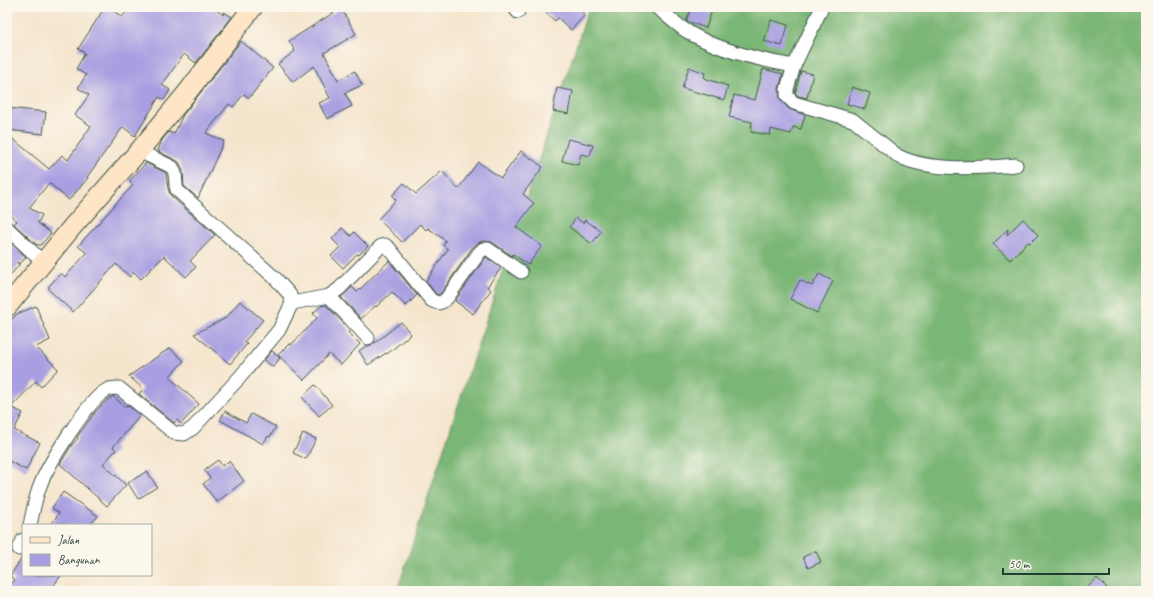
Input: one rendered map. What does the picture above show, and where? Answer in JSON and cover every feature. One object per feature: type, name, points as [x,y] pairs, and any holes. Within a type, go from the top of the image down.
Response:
[{"type":"street","points":[[7,307],[88,208],[139,151],[186,94],[253,7]]},
{"type":"street","points":[[656,7],[689,32],[708,41],[730,50],[774,63],[794,66]]},
{"type":"street","points":[[822,7],[794,66],[787,89],[788,96],[794,103],[853,120],[898,156],[919,164],[932,166],[1016,165]]},
{"type":"street","points":[[30,524],[40,486],[52,462],[76,423],[94,400],[107,390],[119,388],[174,433],[184,434],[193,428],[240,377],[279,330],[292,303],[290,295],[276,279],[177,190],[175,185],[175,171],[172,167],[139,151]]},
{"type":"street","points":[[7,228],[44,263]]},
{"type":"street","points":[[292,303],[329,296],[339,289],[364,262],[384,245],[389,248],[431,300],[436,303],[442,303],[447,298],[479,253],[484,249],[488,249],[521,272]]},
{"type":"street","points":[[329,296],[368,338]]},
{"type":"green space","points":[[589,7],[1146,7],[1146,591],[397,591]]},
{"type":"building","points":[[105,7],[108,7],[122,17],[130,7],[213,7],[223,15],[224,12],[232,17],[196,63],[184,54],[162,85],[170,90],[164,100],[159,97],[135,136],[123,127],[87,177],[88,178],[69,200],[49,183],[29,208],[42,215],[38,223],[51,233],[40,246],[14,224],[17,221],[7,212],[7,134],[49,169],[62,155],[68,160],[91,126],[75,115],[89,95],[78,88],[86,75],[76,69],[85,53],[78,49]]},
{"type":"building","points":[[540,7],[577,7],[585,15],[571,30],[558,18],[555,21]]},
{"type":"building","points":[[692,7],[713,7],[706,28],[686,21]]},
{"type":"building","points":[[341,8],[356,34],[324,53],[338,80],[355,71],[362,85],[345,93],[352,106],[327,119],[319,103],[330,98],[314,66],[293,82],[278,64],[295,51],[289,41]]},
{"type":"building","points":[[771,20],[788,25],[782,46],[764,41]]},
{"type":"building","points":[[241,41],[273,68],[249,98],[244,94],[233,107],[229,104],[206,133],[224,141],[198,198],[184,186],[183,171],[179,162],[158,151],[162,140],[169,132],[174,134],[183,115]]},
{"type":"building","points":[[689,67],[705,73],[704,78],[728,86],[724,100],[682,88]]},
{"type":"building","points":[[763,69],[783,74],[779,89],[780,99],[789,109],[805,115],[801,129],[793,127],[791,134],[771,129],[770,135],[751,132],[752,122],[729,117],[734,95],[755,100]]},
{"type":"building","points":[[801,71],[813,74],[807,98],[798,96],[795,93]]},
{"type":"building","points":[[852,87],[870,93],[865,109],[847,104]]},
{"type":"building","points":[[557,88],[573,91],[569,114],[553,111]]},
{"type":"building","points":[[7,108],[46,112],[43,134],[7,130]]},
{"type":"building","points":[[568,139],[593,145],[590,156],[581,154],[578,165],[562,161]]},
{"type":"building","points":[[521,151],[543,167],[523,194],[534,203],[516,227],[542,246],[528,265],[492,242],[483,241],[478,243],[472,248],[441,293],[438,295],[436,294],[426,281],[448,249],[443,245],[446,241],[428,228],[426,230],[420,224],[402,242],[378,219],[396,200],[392,196],[404,183],[416,194],[442,171],[458,189],[478,162],[501,178]]},
{"type":"building","points":[[146,163],[166,173],[168,189],[171,196],[215,235],[190,261],[196,267],[186,277],[164,256],[141,279],[134,272],[130,277],[116,264],[73,312],[49,290],[49,286],[61,273],[65,277],[87,253],[78,246],[133,185],[129,181]]},
{"type":"building","points":[[576,218],[583,223],[585,220],[601,231],[592,244],[569,227]]},
{"type":"building","points":[[1023,219],[1038,235],[1030,243],[1028,242],[1010,260],[993,244],[1008,229],[1007,235]]},
{"type":"building","points":[[342,228],[351,236],[354,232],[368,246],[359,255],[357,254],[343,268],[331,256],[340,247],[332,239]]},
{"type":"building","points":[[7,239],[26,257],[20,264],[17,262],[19,265],[7,279]]},
{"type":"building","points":[[486,257],[501,268],[487,287],[491,290],[473,314],[455,301]]},
{"type":"building","points":[[389,261],[417,295],[406,306],[392,292],[361,319],[341,297],[352,287],[357,292]]},
{"type":"building","points":[[819,274],[833,281],[817,313],[790,299],[800,280],[812,286]]},
{"type":"building","points":[[240,301],[263,320],[244,342],[247,344],[230,364],[194,334],[226,318]]},
{"type":"building","points":[[326,305],[350,330],[348,332],[360,344],[341,365],[329,354],[304,380],[278,355],[290,343],[291,345],[317,318],[313,313],[321,306]]},
{"type":"building","points":[[36,306],[50,340],[36,347],[58,369],[41,387],[36,381],[11,407],[23,413],[14,430],[40,443],[26,470],[7,460],[7,324],[17,314]]},
{"type":"building","points":[[401,322],[411,334],[387,354],[386,353],[368,365],[359,351],[366,346],[370,346],[374,342],[375,343]]},
{"type":"building","points":[[170,348],[184,361],[169,377],[199,404],[181,424],[177,420],[174,423],[139,394],[143,389],[129,376]]},
{"type":"building","points":[[272,351],[280,358],[273,367],[264,360]]},
{"type":"building","points":[[315,385],[332,405],[319,416],[302,397]]},
{"type":"building","points":[[113,396],[125,407],[126,405],[129,406],[140,416],[113,447],[116,450],[103,464],[126,485],[107,506],[60,464],[96,411]]},
{"type":"building","points":[[225,411],[246,423],[251,414],[276,427],[270,437],[268,436],[263,444],[220,420]]},
{"type":"building","points":[[303,433],[316,439],[306,459],[293,453]]},
{"type":"building","points":[[218,460],[222,466],[229,461],[244,481],[217,502],[203,484],[210,478],[204,470]]},
{"type":"building","points":[[147,471],[157,487],[138,499],[128,483]]},
{"type":"building","points":[[63,492],[98,516],[91,524],[52,524],[59,513],[52,508]]},
{"type":"building","points":[[816,551],[821,562],[808,568],[803,557]]},
{"type":"building","points":[[22,558],[22,576],[60,576],[50,591],[7,591],[15,580],[10,576]]},
{"type":"building","points":[[1097,578],[1110,591],[1084,591]]}]
